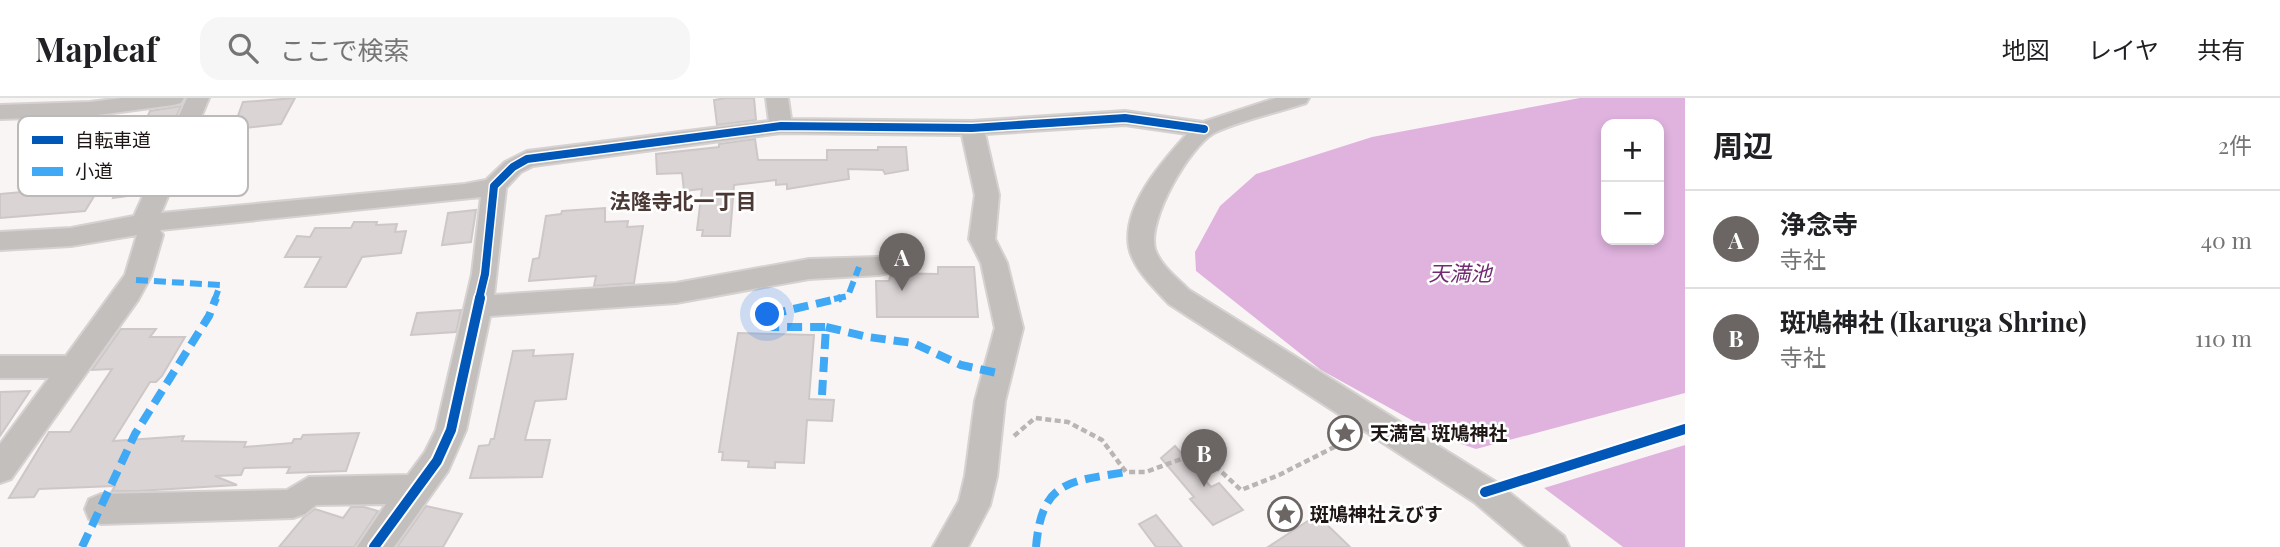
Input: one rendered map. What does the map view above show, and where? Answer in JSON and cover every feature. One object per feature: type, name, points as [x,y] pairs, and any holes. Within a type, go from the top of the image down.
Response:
[{"type":"street","points":[[0,112],[90,109],[173,98]]},
{"type":"street","points":[[190,116],[198,98]]},
{"type":"street","points":[[777,98],[781,126]]},
{"type":"street","points":[[0,241],[71,237],[144,223],[466,192],[494,186],[513,167],[527,159],[781,126],[972,128],[1125,118],[1204,129],[1298,98]]},
{"type":"street","points":[[950,547],[974,505],[990,401],[1009,328],[995,263],[982,239],[987,195],[972,128]]},
{"type":"street","points":[[1204,129],[1179,157],[1149,203],[1141,227],[1143,249],[1155,272],[1179,297],[1485,492],[1552,547]]},
{"type":"street","points":[[374,547],[437,461],[451,430],[485,274],[494,186]]},
{"type":"street","points":[[0,469],[138,276],[150,235],[144,223],[156,196]]},
{"type":"street","points":[[479,306],[676,293],[809,269],[879,266]]},
{"type":"street","points":[[0,367],[72,367]]},
{"type":"street","points":[[101,509],[293,504],[309,491],[416,489]]},
{"type":"path","points":[[984,452],[996,452],[1035,418],[1068,422],[1102,440],[1126,472],[1146,472],[1200,452],[1241,489],[1346,443]]},
{"type":"water","name":"天満池","points":[[1580,98],[1685,98],[1685,393],[1476,449],[1444,438],[1321,370],[1196,271],[1195,252],[1220,206],[1256,174],[1372,137]]},
{"type":"water","points":[[1685,445],[1685,547],[1623,547],[1544,488]]},
{"type":"building","points":[[295,98],[281,124],[248,128],[248,116],[238,116],[243,102]]},
{"type":"building","points":[[754,98],[756,120],[717,125],[714,100]]},
{"type":"building","points":[[181,106],[176,116],[148,116],[150,111]]},
{"type":"building","points":[[755,139],[758,160],[827,160],[827,150],[906,147],[908,170],[885,174],[883,170],[848,169],[849,179],[787,189],[787,184],[776,185],[776,180],[734,185],[730,236],[702,236],[703,230],[697,230],[702,189],[684,191],[682,173],[657,174],[656,154],[719,147],[719,144]]},
{"type":"building","points":[[0,194],[94,196],[85,211],[0,218]]},
{"type":"building","points":[[605,208],[605,222],[628,221],[627,227],[643,226],[634,283],[594,286],[596,276],[529,281],[533,259],[539,258],[546,216],[561,214],[562,211]]},
{"type":"building","points":[[476,210],[471,242],[442,245],[448,213]]},
{"type":"building","points":[[354,222],[397,224],[395,232],[406,231],[401,253],[362,257],[346,287],[305,287],[321,257],[285,257],[297,236],[310,237],[315,228],[351,228]]},
{"type":"building","points":[[938,267],[974,267],[978,317],[877,317],[876,281],[889,281],[891,273],[938,274]]},
{"type":"building","points":[[461,310],[456,332],[411,335],[417,313]]},
{"type":"building","points":[[121,329],[156,329],[150,337],[185,337],[162,376],[156,382],[150,382],[113,441],[184,436],[182,441],[246,442],[244,447],[292,443],[303,435],[359,433],[346,471],[287,473],[290,467],[244,468],[241,475],[215,476],[237,485],[138,491],[112,491],[115,486],[39,489],[34,497],[9,498],[49,432],[70,432],[112,369],[92,370]]},
{"type":"building","points":[[738,333],[814,335],[809,399],[834,400],[832,421],[807,420],[804,463],[775,462],[775,468],[748,467],[749,461],[722,460],[723,452],[719,452]]},
{"type":"building","points":[[534,350],[533,356],[573,354],[566,399],[535,401],[525,440],[550,440],[542,477],[470,478],[479,446],[489,445],[491,439],[494,439],[513,351]]},
{"type":"building","points":[[30,391],[0,436],[0,392]]},
{"type":"building","points":[[1175,446],[1211,487],[1219,483],[1243,510],[1213,525],[1190,499],[1194,497],[1161,458]]},
{"type":"building","points":[[426,506],[462,514],[443,547],[397,547]]},
{"type":"building","points":[[351,507],[378,511],[354,547],[279,547],[304,517],[315,509],[343,518]]},
{"type":"building","points":[[1156,515],[1182,547],[1156,547],[1139,524]]},
{"type":"building","points":[[1317,515],[1350,547],[1268,547]]},
{"type":"marked path","points":[[822,395],[826,327],[772,327],[767,318],[772,314],[848,296],[859,267]]},
{"type":"marked path","points":[[82,547],[135,434],[209,316],[220,285],[136,280]]},
{"type":"marked path","points":[[826,327],[868,337],[913,343],[961,365],[997,373]]},
{"type":"marked path","points":[[1036,547],[1038,525],[1050,496],[1074,482],[1126,472]]},
{"type":"cycle path","points":[[374,547],[437,461],[451,430],[485,274],[494,186],[513,167],[527,159],[781,126],[972,128],[1125,118],[1204,129]]},
{"type":"cycle path","points":[[1485,492],[1685,429]]},
{"type":"place","name":"浄念寺","points":[[902,291]]},
{"type":"place","name":"天満宮 斑鳩神社","points":[[1345,433]]},
{"type":"place","name":"斑鳩神社 (Ikaruga Shrine)","points":[[1204,487]]},
{"type":"place","name":"斑鳩神社えびす","points":[[1285,514]]},
{"type":"district","name":"法隆寺北一丁目","points":[[683,202]]}]
